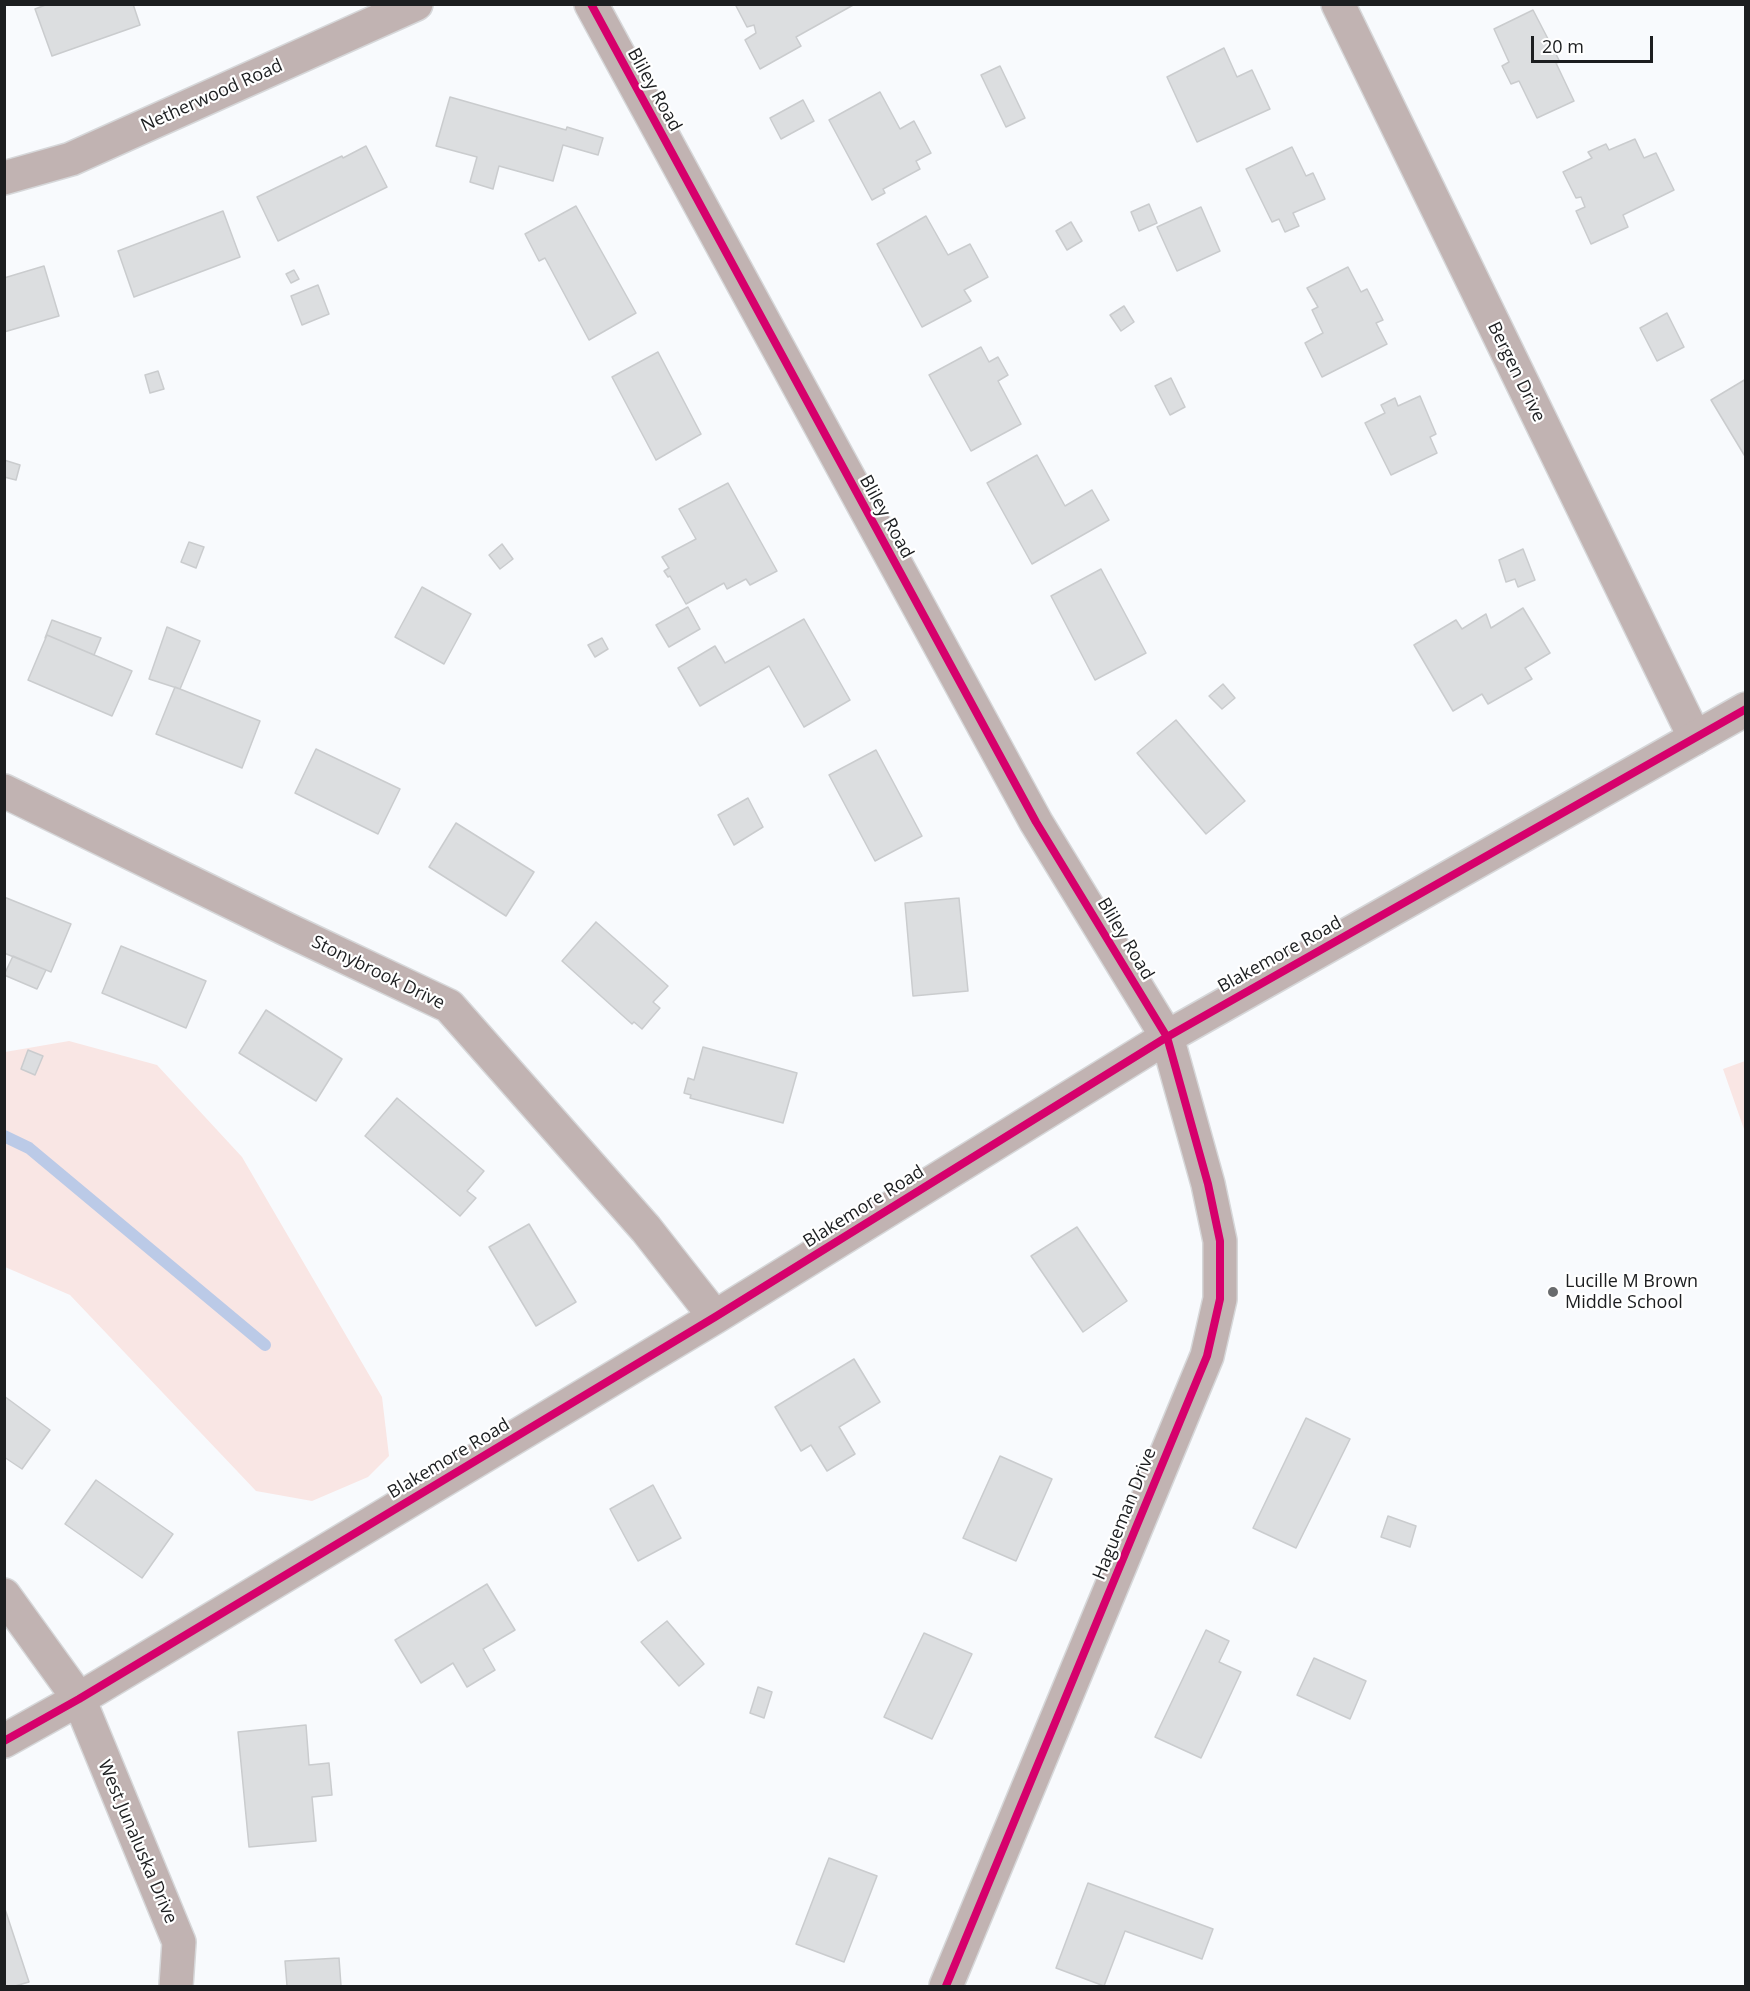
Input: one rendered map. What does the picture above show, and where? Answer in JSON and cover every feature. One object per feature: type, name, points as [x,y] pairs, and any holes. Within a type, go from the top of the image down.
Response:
[{"type":"street","name":"Netherwood Road","points":[[4,178],[71,159],[416,4]]},
{"type":"street","name":"Bliley Road","points":[[591,4],[1036,822],[1167,1037]]},
{"type":"street","name":"Bergen Drive","points":[[1338,4],[1695,738]]},
{"type":"street","name":"Blakemore Road","points":[[4,1741],[80,1700],[716,1317],[1167,1037],[1746,709]]},
{"type":"street","name":"Stonybrook Drive","points":[[4,791],[449,1006],[646,1229],[716,1317]]},
{"type":"street","name":"Hagueman Drive","points":[[946,1986],[1207,1356],[1220,1299],[1220,1241],[1208,1184],[1167,1037]]},
{"type":"street","name":"West Junaluska Drive","points":[[4,1595],[80,1700],[179,1942],[176,1986]]},
{"type":"shaded area","points":[[69,1041],[157,1065],[242,1157],[382,1397],[389,1456],[368,1477],[312,1501],[256,1491],[70,1295],[5,1267],[5,1052]]},
{"type":"shaded area","points":[[1746,1061],[1745,1132],[1723,1069]]},
{"type":"building","points":[[48,4],[133,4],[140,25],[52,56],[35,9]]},
{"type":"building","points":[[735,4],[855,4],[796,37],[801,46],[760,69],[745,40],[756,33],[754,25],[747,27]]},
{"type":"building","points":[[1533,10],[1560,62],[1556,63],[1574,101],[1537,118],[1519,81],[1511,84],[1502,66],[1509,62],[1494,29]]},
{"type":"building","points":[[1224,48],[1237,77],[1252,70],[1270,109],[1197,142],[1167,77]]},
{"type":"building","points":[[1000,66],[1025,118],[1006,127],[981,75]]},
{"type":"building","points":[[880,92],[900,129],[914,121],[931,153],[916,161],[920,169],[883,189],[885,193],[872,200],[829,120]]},
{"type":"building","points":[[450,97],[566,130],[567,127],[603,138],[598,155],[563,145],[553,181],[499,166],[493,189],[470,182],[477,157],[436,146]]},
{"type":"building","points":[[803,100],[814,121],[781,139],[770,118]]},
{"type":"building","points":[[1635,139],[1644,158],[1656,153],[1674,190],[1623,215],[1628,227],[1591,244],[1576,211],[1585,207],[1581,197],[1576,198],[1563,172],[1592,158],[1588,152],[1606,144],[1609,150]]},
{"type":"building","points":[[366,146],[387,187],[278,241],[257,197]]},
{"type":"building","points":[[1292,147],[1306,176],[1313,173],[1325,199],[1293,213],[1299,226],[1285,232],[1279,219],[1272,222],[1246,169]]},
{"type":"building","points":[[1149,204],[1157,223],[1139,231],[1131,212]]},
{"type":"building","points":[[576,206],[636,313],[589,340],[545,258],[539,261],[525,234]]},
{"type":"building","points":[[1201,207],[1220,251],[1177,271],[1157,227]]},
{"type":"building","points":[[223,211],[240,257],[134,297],[118,251]]},
{"type":"building","points":[[926,216],[948,255],[970,244],[988,277],[964,290],[971,301],[922,327],[877,244]]},
{"type":"building","points":[[1071,222],[1082,241],[1067,250],[1056,231]]},
{"type":"building","points":[[44,266],[59,316],[4,332],[4,278]]},
{"type":"building","points":[[1348,267],[1361,292],[1367,289],[1383,320],[1376,323],[1387,344],[1322,377],[1305,343],[1323,333],[1312,310],[1318,307],[1307,288]]},
{"type":"building","points":[[294,270],[299,279],[291,283],[286,274]]},
{"type":"building","points":[[318,285],[329,314],[302,325],[291,296]]},
{"type":"building","points":[[1124,306],[1134,322],[1121,331],[1110,315]]},
{"type":"building","points":[[1667,313],[1684,347],[1657,361],[1640,328]]},
{"type":"building","points":[[981,347],[989,362],[998,357],[1008,375],[998,381],[1021,424],[971,451],[929,375]]},
{"type":"building","points":[[658,352],[701,434],[656,460],[612,377]]},
{"type":"building","points":[[158,371],[164,389],[150,393],[145,375]]},
{"type":"building","points":[[1171,378],[1185,407],[1170,415],[1155,386]]},
{"type":"building","points":[[1746,379],[1746,458],[1711,400]]},
{"type":"building","points":[[1420,396],[1436,434],[1430,437],[1437,453],[1391,475],[1365,423],[1385,413],[1381,405],[1395,398],[1398,406]]},
{"type":"building","points":[[1037,455],[1065,506],[1092,490],[1109,520],[1032,564],[987,483]]},
{"type":"building","points":[[4,460],[20,465],[16,480],[4,477]]},
{"type":"building","points":[[728,483],[777,571],[750,585],[746,579],[727,589],[724,583],[686,604],[670,576],[668,577],[664,571],[669,568],[662,557],[696,539],[679,509]]},
{"type":"building","points":[[189,542],[204,547],[196,568],[181,562]]},
{"type":"building","points":[[502,544],[513,559],[500,569],[489,555]]},
{"type":"building","points":[[1523,549],[1535,580],[1518,587],[1515,579],[1506,582],[1499,560]]},
{"type":"building","points":[[1101,569],[1146,653],[1095,680],[1051,596]]},
{"type":"building","points":[[422,587],[471,614],[444,664],[395,637]]},
{"type":"building","points":[[688,607],[700,629],[669,647],[656,625]]},
{"type":"building","points":[[1523,608],[1550,653],[1525,668],[1532,679],[1488,704],[1482,694],[1453,711],[1414,645],[1456,620],[1462,629],[1486,614],[1491,628]]},
{"type":"building","points":[[804,619],[850,700],[804,727],[769,666],[700,706],[678,668],[715,646],[725,663]]},
{"type":"building","points":[[52,620],[101,638],[94,655],[47,635],[45,638]]},
{"type":"building","points":[[167,627],[200,641],[180,689],[149,679]]},
{"type":"building","points":[[47,635],[132,671],[112,716],[28,680]]},
{"type":"building","points":[[602,638],[608,649],[595,657],[588,645]]},
{"type":"building","points":[[1223,684],[1235,698],[1222,709],[1209,696]]},
{"type":"building","points":[[175,687],[260,721],[242,768],[156,734]]},
{"type":"building","points":[[1176,720],[1245,801],[1206,834],[1137,753]]},
{"type":"building","points":[[316,749],[400,789],[378,834],[295,793]]},
{"type":"building","points":[[876,750],[922,836],[875,861],[829,775]]},
{"type":"building","points":[[748,798],[763,827],[734,845],[718,815]]},
{"type":"building","points":[[456,823],[534,872],[506,916],[429,867]]},
{"type":"building","points":[[4,897],[71,924],[51,972],[4,953]]},
{"type":"building","points":[[959,898],[968,991],[913,996],[905,903]]},
{"type":"building","points":[[596,922],[668,986],[653,1002],[660,1008],[642,1029],[634,1022],[632,1024],[562,961]]},
{"type":"building","points":[[121,946],[206,981],[186,1028],[102,993]]},
{"type":"building","points":[[13,956],[46,970],[37,989],[4,975]]},
{"type":"building","points":[[266,1010],[342,1059],[316,1101],[239,1053]]},
{"type":"building","points":[[703,1047],[797,1073],[783,1123],[690,1098],[691,1095],[684,1093],[688,1078],[694,1080]]},
{"type":"building","points":[[28,1050],[43,1056],[35,1075],[21,1069]]},
{"type":"building","points":[[397,1098],[484,1171],[467,1191],[476,1198],[460,1216],[365,1136]]},
{"type":"building","points":[[529,1224],[576,1302],[536,1326],[489,1247]]},
{"type":"building","points":[[1077,1227],[1127,1301],[1083,1332],[1031,1256]]},
{"type":"building","points":[[854,1359],[880,1402],[839,1427],[855,1454],[827,1471],[811,1445],[801,1451],[775,1407]]},
{"type":"building","points":[[4,1396],[50,1430],[22,1469],[4,1457]]},
{"type":"building","points":[[1306,1418],[1350,1439],[1296,1548],[1253,1528]]},
{"type":"building","points":[[1000,1456],[1052,1479],[1016,1561],[963,1538]]},
{"type":"building","points":[[96,1480],[173,1534],[142,1578],[65,1524]]},
{"type":"building","points":[[653,1485],[681,1538],[638,1561],[610,1509]]},
{"type":"building","points":[[1388,1516],[1416,1526],[1410,1547],[1381,1537]]},
{"type":"building","points":[[487,1584],[515,1630],[483,1649],[495,1670],[467,1687],[453,1663],[421,1683],[395,1640]]},
{"type":"building","points":[[667,1621],[704,1664],[679,1686],[641,1642]]},
{"type":"building","points":[[1206,1630],[1229,1641],[1219,1662],[1241,1672],[1201,1758],[1155,1737]]},
{"type":"building","points":[[924,1633],[972,1654],[932,1739],[884,1717]]},
{"type":"building","points":[[1314,1658],[1366,1681],[1350,1719],[1297,1695]]},
{"type":"building","points":[[758,1687],[772,1692],[764,1718],[750,1713]]},
{"type":"building","points":[[306,1725],[309,1765],[329,1763],[332,1795],[312,1797],[316,1841],[249,1847],[238,1732]]},
{"type":"building","points":[[829,1858],[877,1876],[844,1962],[796,1944]]},
{"type":"building","points":[[1088,1883],[1213,1929],[1202,1959],[1125,1931],[1104,1986],[1056,1968]]},
{"type":"building","points":[[4,1906],[29,1982],[15,1986],[4,1986]]},
{"type":"building","points":[[339,1958],[341,1986],[287,1986],[285,1961]]},
{"type":"waterway","points":[[4,1136],[29,1148],[265,1345]]},
{"type":"cycle path","points":[[591,4],[1036,822],[1167,1037],[1208,1184],[1220,1241],[1220,1299],[1207,1356],[946,1986]]},
{"type":"cycle path","points":[[4,1741],[79,1699],[715,1317],[1167,1037],[1746,709]]},
{"type":"place","name":"Lucille M Brown Middle School","points":[[1553,1292]]}]
